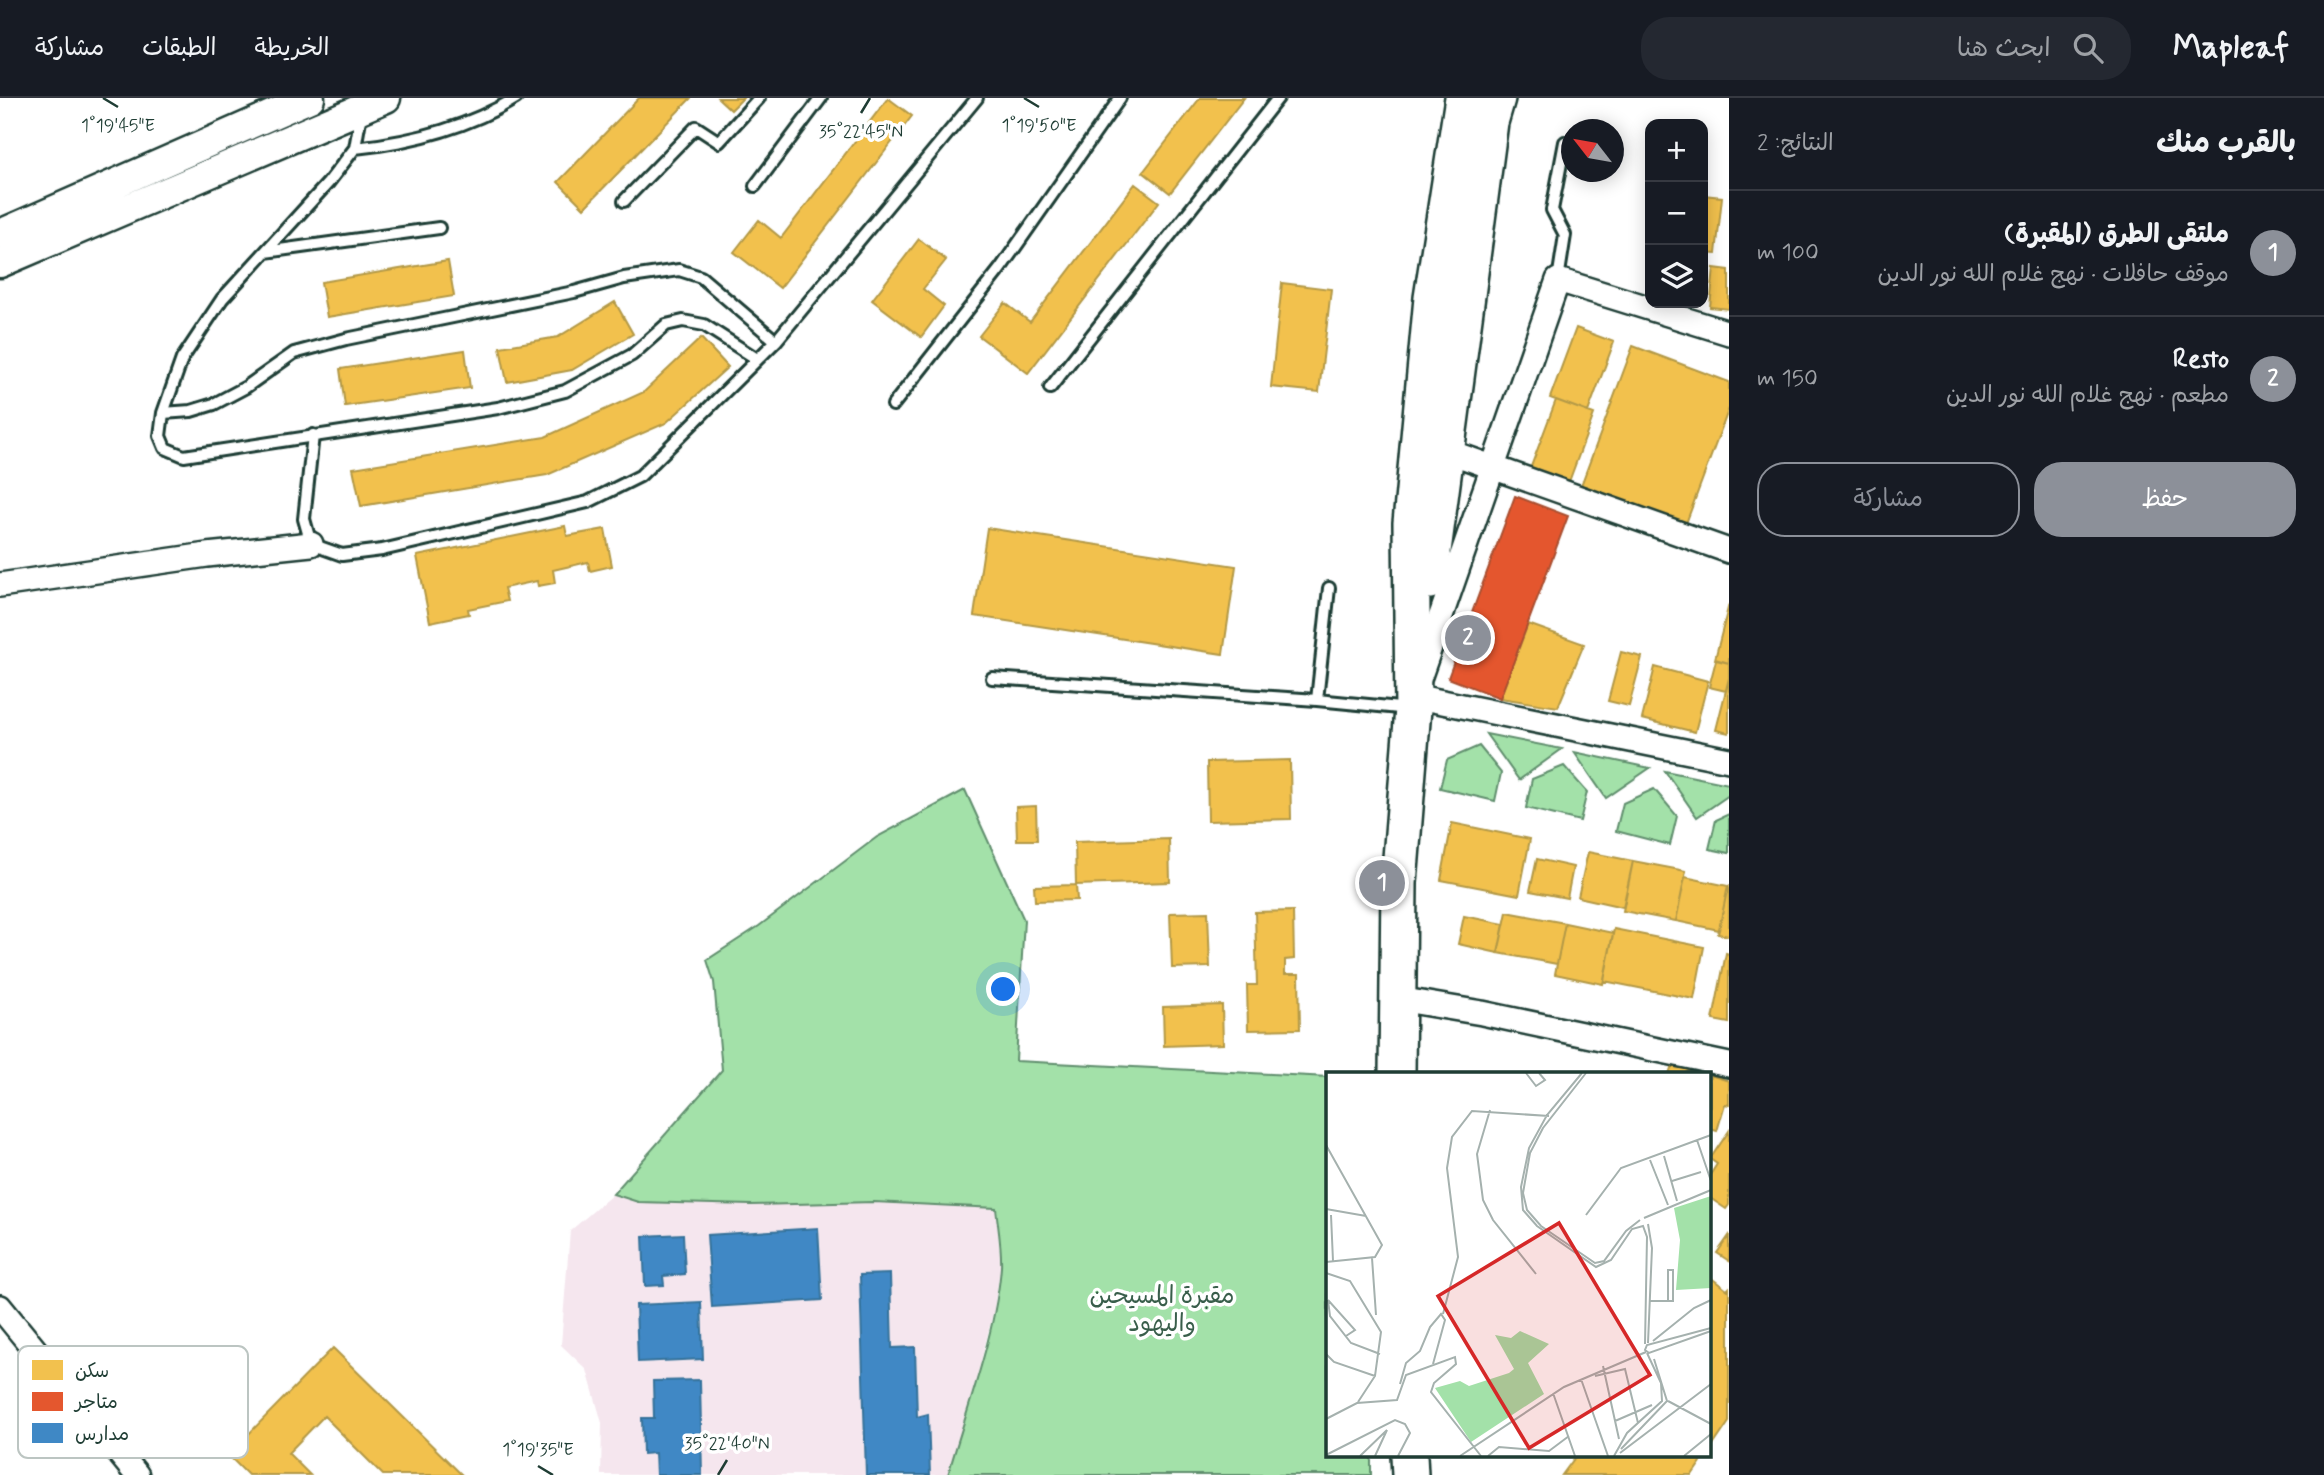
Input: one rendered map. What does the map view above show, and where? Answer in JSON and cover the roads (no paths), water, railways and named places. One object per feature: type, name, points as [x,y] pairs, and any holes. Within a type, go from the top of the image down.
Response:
[{"type":"main road","points":[[1397,1072],[1399,883],[1433,449],[1432,298],[1463,98]]},
{"type":"main road","points":[[1433,449],[1490,122],[1497,98]]},
{"type":"street","points":[[0,234],[310,98]]},
{"type":"street","points":[[0,263],[374,103]]},
{"type":"street","points":[[1729,332],[1558,280],[1413,703],[1729,760]]},
{"type":"street","points":[[1433,449],[1494,467],[1729,551]]},
{"type":"street","points":[[0,585],[207,555],[311,544]]},
{"type":"street","points":[[1398,999],[1482,1013],[1729,1065]]},
{"type":"street","points":[[0,1307],[32,1346]]},
{"type":"street","points":[[123,1458],[137,1475]]},
{"type":"lane","points":[[355,148],[401,141],[470,123],[516,98]]},
{"type":"lane","points":[[624,201],[696,127],[719,142],[760,98]]},
{"type":"lane","points":[[755,186],[821,98]]},
{"type":"lane","points":[[313,435],[304,519],[311,544],[342,555],[382,550],[587,502],[640,476],[776,341],[977,98]]},
{"type":"lane","points":[[893,405],[1000,270],[1120,98]]},
{"type":"lane","points":[[1050,388],[1279,98]]},
{"type":"lane","points":[[374,103],[355,148],[328,183],[222,299],[182,359],[163,413],[160,436],[165,448],[184,456],[498,408],[565,391],[632,355],[666,325],[683,321],[704,325],[757,359]]},
{"type":"lane","points":[[1558,280],[1565,235],[1552,210],[1561,163]]},
{"type":"lane","points":[[265,252],[439,228]]},
{"type":"lane","points":[[163,413],[191,411],[214,404],[246,387],[294,353],[346,339],[574,292],[624,278],[679,270],[701,277],[776,341]]},
{"type":"lane","points":[[1317,700],[1329,588]]},
{"type":"lane","points":[[992,678],[1317,700],[1413,703]]},
{"type":"place","name":"Resto","points":[[1468,638]]},
{"type":"place","name":"ملتقى الطرق (المقبرة)","points":[[1382,883]]},
{"type":"park label","name":"مقبرة المسيحين واليهود","points":[[1162,1309]]}]
